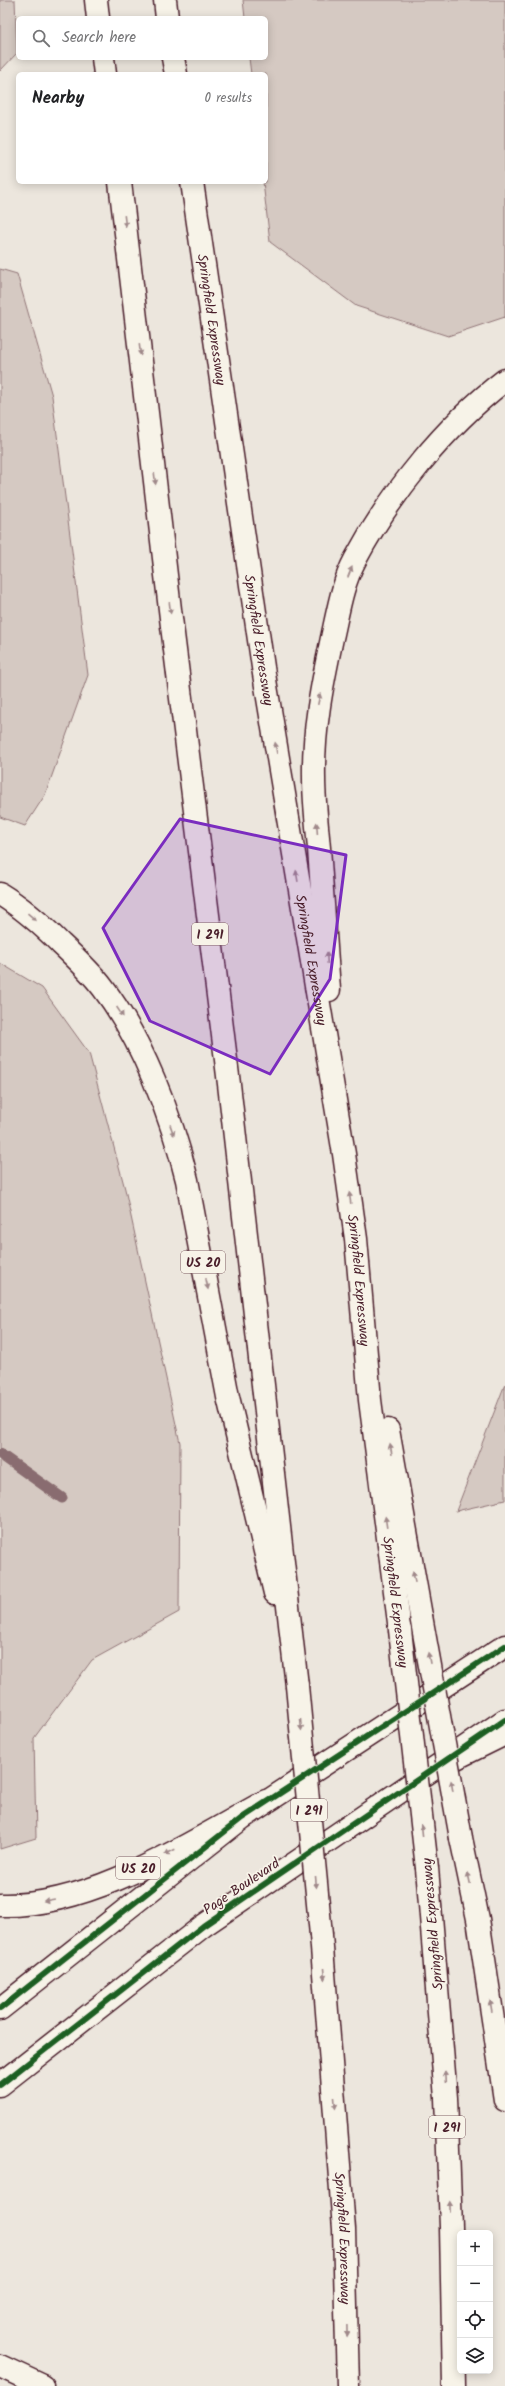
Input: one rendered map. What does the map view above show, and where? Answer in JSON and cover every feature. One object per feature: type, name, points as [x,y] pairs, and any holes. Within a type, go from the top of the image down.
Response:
[{"type":"main road","points":[[96,0],[98,16]]},
{"type":"main road","points":[[165,0],[167,16]]},
{"type":"main road","points":[[103,60],[105,72]]},
{"type":"main road","points":[[173,60],[176,72]]},
{"type":"main road","name":"Springfield Expressway","points":[[120,184],[171,618],[232,1108],[297,1686],[320,1935],[344,2229],[348,2386]]},
{"type":"main road","name":"Springfield Expressway","points":[[192,184],[264,674],[336,1109],[359,1270],[370,1400],[400,1630],[427,1868],[446,2098],[451,2227],[454,2386]]},
{"type":"main road","points":[[336,1109],[314,778],[317,708],[338,611],[355,560],[384,513],[438,442],[460,419],[505,380]]},
{"type":"main road","name":"US 20","points":[[0,894],[18,904],[104,988],[136,1040],[166,1112],[182,1156],[228,1397],[297,1686]]},
{"type":"main road","points":[[359,1270],[461,1838],[478,1919],[505,2100]]},
{"type":"main road","name":"US 20","points":[[0,1904],[21,1904],[58,1898],[94,1888],[132,1872],[266,1801],[505,1646]]},
{"type":"main road","name":"Page Boulevard","points":[[0,2085],[203,1926],[505,1720]]},
{"type":"main road","points":[[438,1767],[505,1734]]},
{"type":"main road","points":[[0,2009],[266,1801]]},
{"type":"main road","points":[[0,2366],[43,2386]]},
{"type":"highlighted area","points":[[180,819],[346,855],[330,979],[270,1074],[150,1021],[103,928]]},
{"type":"shaded area","points":[[0,0],[15,0],[16,54],[0,71]]},
{"type":"shaded area","points":[[243,0],[505,0],[505,317],[448,336],[356,306],[270,242],[263,184],[268,184],[268,72],[251,72],[249,60],[268,60],[268,16],[245,16]]},
{"type":"shaded area","points":[[0,269],[17,274],[52,396],[88,675],[45,795],[25,826],[0,817]]},
{"type":"shaded area","points":[[0,963],[42,988],[89,1053],[125,1189],[180,1443],[179,1612],[92,1660],[34,1738],[36,1838],[0,1849]]},
{"type":"shaded area","points":[[505,1384],[505,1500],[456,1511]]},
{"type":"waterway","points":[[0,1454],[62,1498]]},
{"type":"cycle path","points":[[0,2009],[242,1818],[505,1646]]},
{"type":"cycle path","points":[[0,2085],[203,1926],[505,1720]]}]
